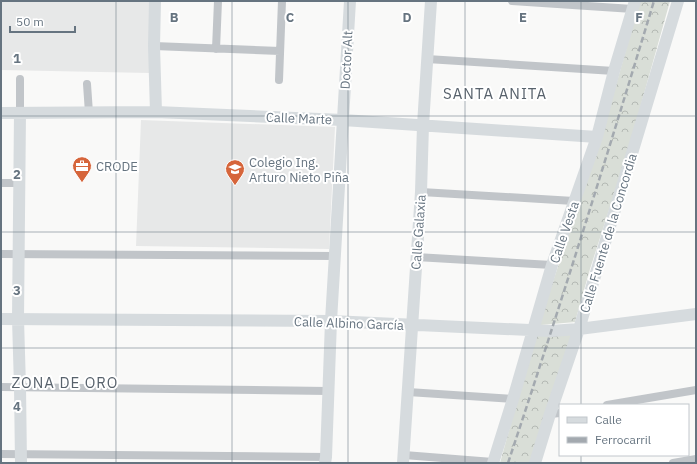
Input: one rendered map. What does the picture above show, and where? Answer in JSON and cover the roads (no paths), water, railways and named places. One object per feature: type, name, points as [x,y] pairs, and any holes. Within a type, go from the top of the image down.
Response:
[{"type":"main road","points":[[155,1],[154,46],[156,112]]},
{"type":"main road","name":"Doctor Alt","points":[[325,460],[331,321],[350,1]]},
{"type":"main road","name":"Calle Galaxia","points":[[404,459],[421,192],[430,1]]},
{"type":"main road","name":"Calle Fuente de la Concordia","points":[[534,463],[555,414],[579,329],[678,1]]},
{"type":"main road","name":"Calle Vesta","points":[[493,463],[552,265],[597,137],[614,71],[634,5]]},
{"type":"main road","name":"Calle Marte","points":[[1,113],[156,112],[343,120],[597,137]]},
{"type":"main road","points":[[20,113],[18,319],[21,459]]},
{"type":"main road","name":"Calle Albino García","points":[[1,318],[331,321],[551,331],[579,329],[696,314]]},
{"type":"street","points":[[216,48],[218,1]]},
{"type":"street","points":[[279,80],[282,1]]},
{"type":"street","points":[[512,1],[634,5]]},
{"type":"street","points":[[154,46],[280,51]]},
{"type":"street","points":[[427,59],[614,71]]},
{"type":"street","points":[[20,79],[20,113]]},
{"type":"street","points":[[87,84],[89,112]]},
{"type":"street","points":[[1,183],[19,183]]},
{"type":"street","points":[[421,192],[574,201]]},
{"type":"street","points":[[1,254],[335,256]]},
{"type":"street","points":[[416,257],[552,265]]},
{"type":"street","points":[[1,387],[328,391]]},
{"type":"street","points":[[613,404],[696,390]]},
{"type":"street","points":[[408,392],[513,399]]},
{"type":"street","points":[[1,454],[21,459],[325,460]]},
{"type":"street","points":[[404,459],[493,463]]},
{"type":"street","points":[[673,463],[696,459]]},
{"type":"railway","points":[[508,463],[546,348],[654,1]]},
{"type":"place","name":"CRODE","points":[[82,183]]},
{"type":"place","name":"Colegio Ing. Arturo Nieto Piña","points":[[235,186]]},
{"type":"district","name":"SANTA ANITA","points":[[495,94]]},
{"type":"district","name":"ZONA DE ORO","points":[[65,383]]}]
